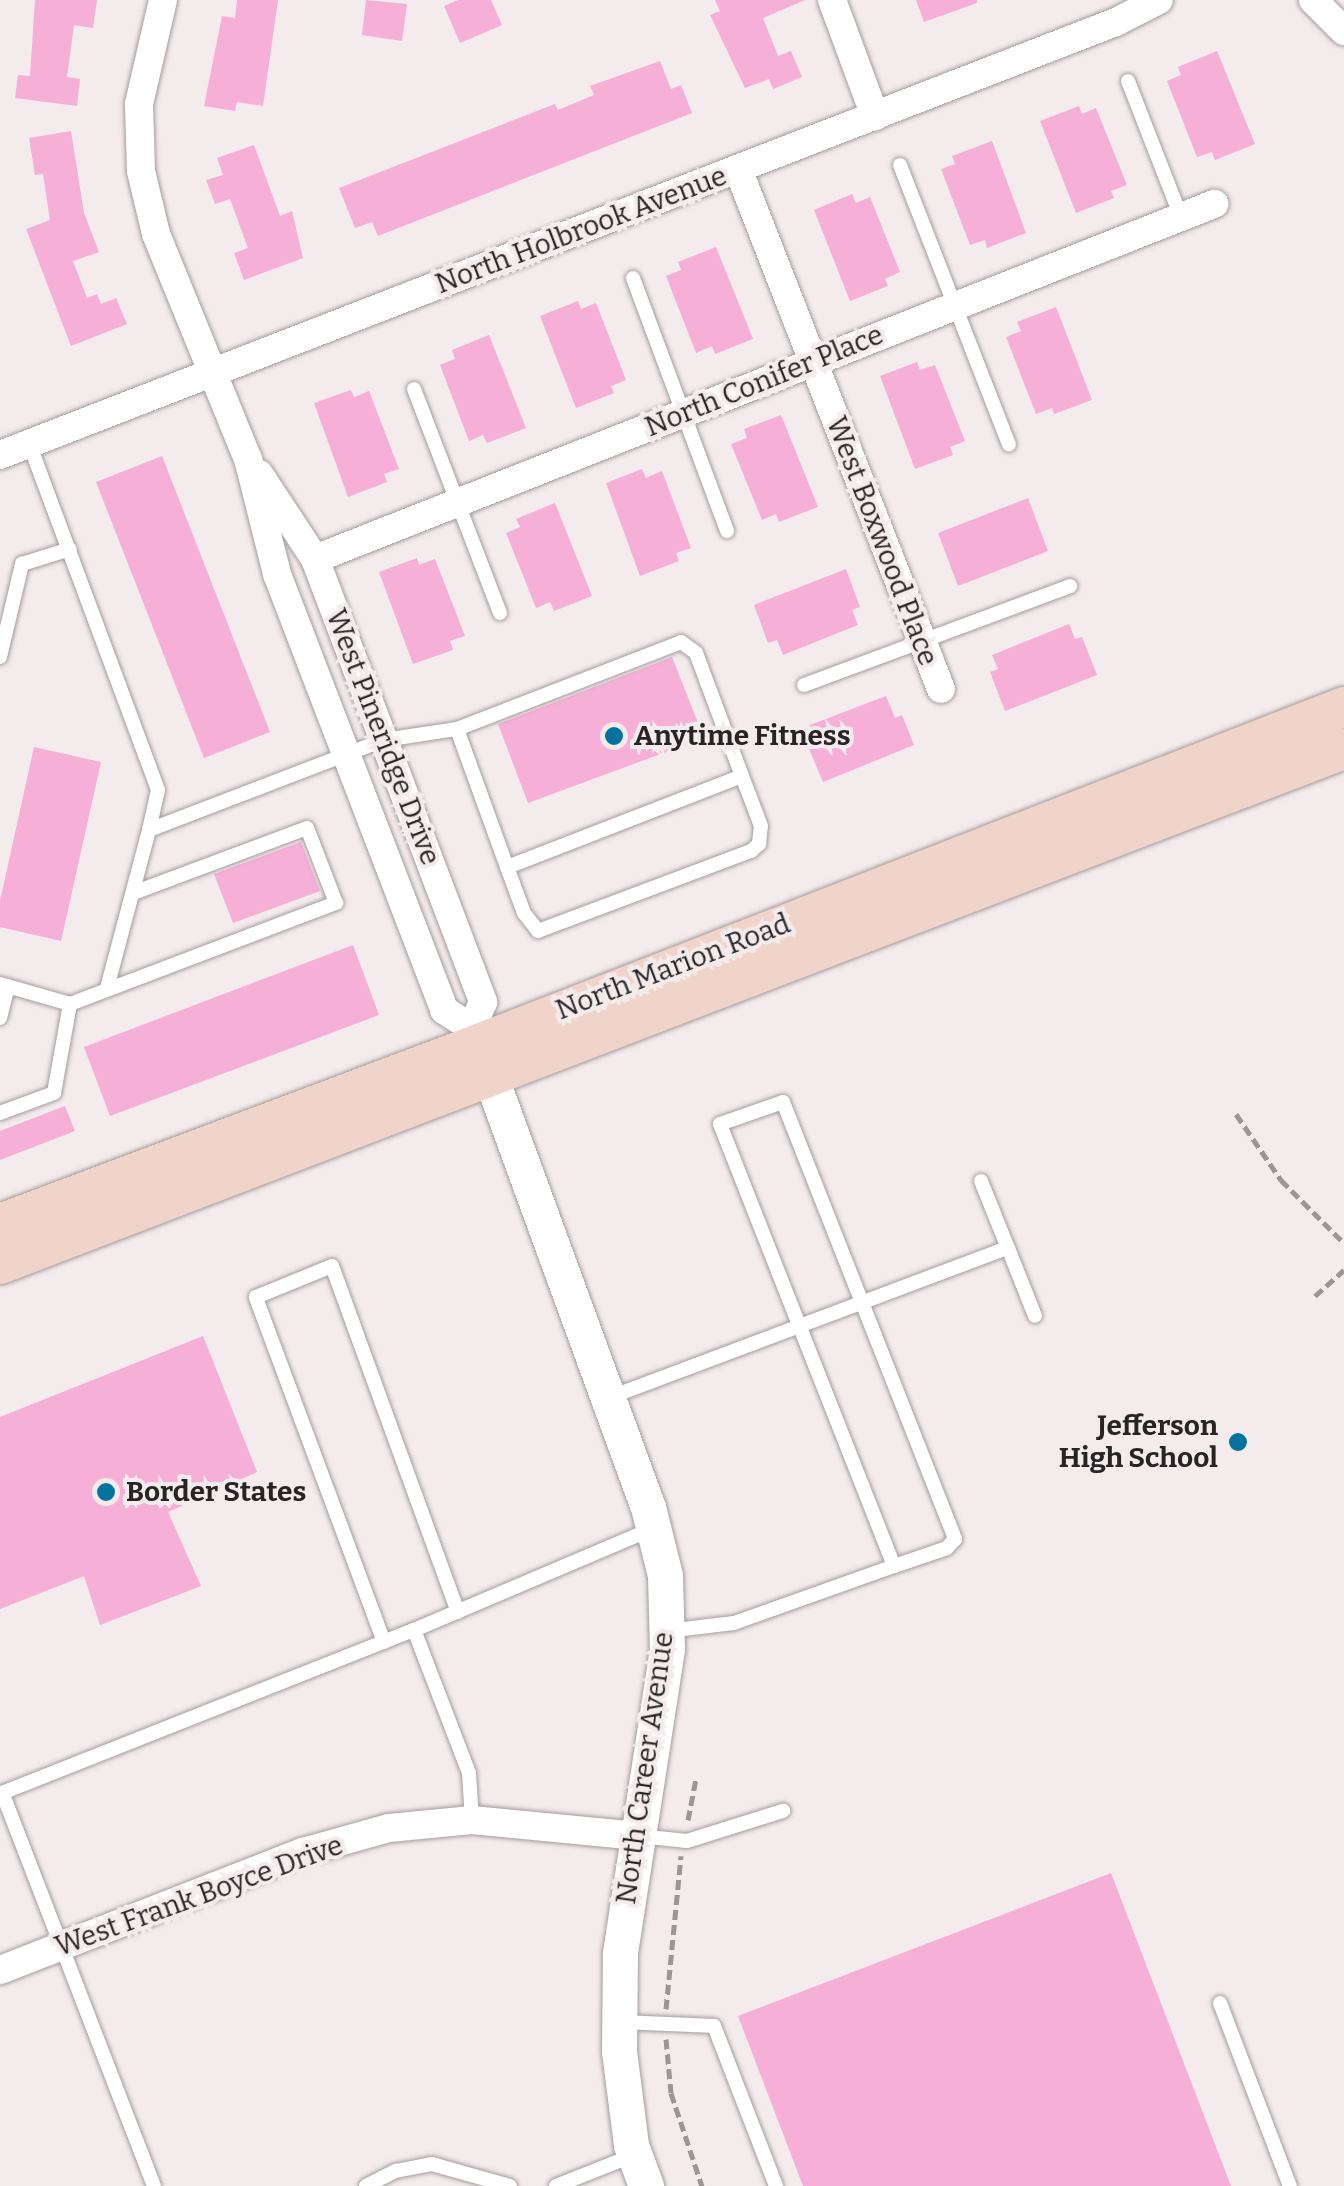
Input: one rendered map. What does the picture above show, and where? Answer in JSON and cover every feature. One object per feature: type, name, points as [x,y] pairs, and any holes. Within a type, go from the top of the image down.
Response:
[{"type":"main road","name":"North Marion Road","points":[[0,1264],[480,1049],[1344,706]]},
{"type":"main road","name":"North Marion Road","points":[[0,1224],[480,1049],[1344,749]]},
{"type":"street","name":"West Pineridge Drive","points":[[163,0],[139,104],[141,171],[156,234],[248,458],[276,574],[444,1010],[480,1049]]},
{"type":"street","points":[[832,0],[876,116]]},
{"type":"street","name":"North Holbrook Avenue","points":[[0,454],[1116,22],[1159,0]]},
{"type":"street","points":[[1313,0],[1344,31]]},
{"type":"street","name":"West Boxwood Place","points":[[738,169],[941,689]]},
{"type":"street","name":"North Conifer Place","points":[[315,559],[1214,204]]},
{"type":"street","name":"West Pineridge Drive","points":[[248,458],[315,559],[483,1002],[480,1049]]},
{"type":"street","name":"North Career Avenue","points":[[480,1049],[653,1529],[664,1575],[666,1631],[620,1954],[619,2051],[640,2170]]},
{"type":"street","name":"West Frank Boyce Drive","points":[[0,1970],[303,1852],[389,1828],[472,1820],[638,1836]]},
{"type":"lane","points":[[1128,81],[1180,217]]},
{"type":"lane","points":[[900,166],[1008,445]]},
{"type":"lane","points":[[633,278],[727,531]]},
{"type":"lane","points":[[414,388],[455,504],[500,612]]},
{"type":"lane","points":[[29,443],[158,790],[108,988]]},
{"type":"lane","points":[[0,657],[22,564],[70,549]]},
{"type":"lane","points":[[804,685],[1070,586]]},
{"type":"lane","points":[[150,830],[384,740],[457,729],[682,642],[696,654],[761,826],[759,844],[752,851],[538,931],[524,913],[457,729]]},
{"type":"lane","points":[[507,867],[742,776]]},
{"type":"lane","points":[[0,1018],[4,985],[70,1004],[336,903],[307,828],[132,894]]},
{"type":"lane","points":[[0,1113],[54,1093],[70,1004]]},
{"type":"lane","points":[[666,1631],[734,1623],[947,1548],[955,1539],[783,1102],[720,1124],[894,1566]]},
{"type":"lane","points":[[981,1180],[1034,1316]]},
{"type":"lane","points":[[607,1398],[1008,1248]]},
{"type":"lane","points":[[384,1642],[256,1297],[332,1266],[458,1612]]},
{"type":"lane","points":[[154,2186],[2,1792],[414,1630],[653,1529]]},
{"type":"lane","points":[[414,1630],[469,1773],[472,1820]]},
{"type":"lane","points":[[638,1836],[684,1841],[784,1811]]},
{"type":"lane","points":[[1220,2003],[1290,2186]]},
{"type":"lane","points":[[619,2022],[714,2026],[776,2186]]},
{"type":"lane","points":[[366,2186],[396,2171],[432,2164],[510,2186]]},
{"type":"lane","points":[[556,2186],[640,2170]]},
{"type":"path","points":[[1236,1114],[1281,1180],[1344,1243]]},
{"type":"path","points":[[1315,1296],[1344,1270]]},
{"type":"path","points":[[696,1779],[675,1888],[665,2022],[671,2093],[702,2186]]},
{"type":"building","points":[[35,0],[97,0],[93,28],[74,25],[67,77],[80,79],[77,106],[15,98],[18,75],[30,76]]},
{"type":"building","points":[[237,0],[278,0],[263,106],[237,102],[235,111],[204,106],[222,16],[235,18]]},
{"type":"building","points":[[366,0],[407,4],[402,41],[362,35]]},
{"type":"building","points":[[458,0],[491,0],[502,25],[460,43],[444,6]]},
{"type":"building","points":[[715,0],[805,0],[763,18],[778,56],[791,51],[802,77],[773,89],[769,79],[745,88],[710,15],[720,11]]},
{"type":"building","points":[[916,0],[977,0],[977,3],[924,22]]},
{"type":"building","points":[[1217,51],[1255,144],[1215,160],[1212,152],[1197,157],[1167,81],[1181,75],[1178,67]]},
{"type":"building","points":[[660,61],[671,89],[681,85],[692,113],[378,236],[372,222],[355,228],[339,188],[555,104],[558,110],[594,95],[590,86]]},
{"type":"building","points":[[1079,106],[1082,114],[1096,108],[1127,185],[1111,191],[1114,198],[1076,213],[1040,121]]},
{"type":"building","points":[[71,131],[84,213],[99,252],[73,261],[87,298],[97,294],[101,304],[116,298],[127,324],[71,346],[26,229],[50,220],[43,174],[35,175],[29,138]]},
{"type":"building","points":[[992,141],[1026,233],[987,248],[985,240],[970,245],[941,169],[955,164],[952,156]]},
{"type":"building","points":[[254,145],[280,216],[292,211],[303,258],[244,280],[234,253],[248,248],[230,199],[215,204],[206,180],[223,175],[217,158]]},
{"type":"building","points":[[852,194],[856,203],[870,197],[900,272],[885,279],[888,286],[850,301],[814,210]]},
{"type":"building","points":[[716,247],[753,339],[715,354],[712,346],[696,353],[666,276],[681,270],[678,262]]},
{"type":"building","points":[[578,301],[581,309],[596,303],[626,380],[611,386],[614,393],[576,408],[540,316]]},
{"type":"building","points":[[1056,307],[1092,400],[1054,414],[1052,408],[1036,414],[1006,337],[1021,331],[1017,322]]},
{"type":"building","points":[[489,335],[526,428],[487,443],[483,435],[469,441],[440,365],[455,359],[452,350]]},
{"type":"building","points":[[917,362],[920,370],[935,365],[965,441],[950,447],[953,455],[915,469],[880,376]]},
{"type":"building","points":[[351,390],[354,397],[369,391],[399,469],[384,474],[387,482],[348,497],[314,403]]},
{"type":"building","points":[[781,415],[818,507],[779,522],[776,514],[762,520],[731,444],[747,438],[744,429]]},
{"type":"building","points":[[162,456],[270,732],[204,758],[96,482]]},
{"type":"building","points":[[642,469],[646,478],[662,471],[691,548],[676,553],[679,561],[640,576],[606,483]]},
{"type":"building","points":[[1028,498],[1048,551],[958,586],[938,533]]},
{"type":"building","points":[[555,503],[592,596],[554,611],[550,602],[536,608],[506,533],[520,527],[516,519]]},
{"type":"building","points":[[417,558],[419,565],[435,559],[465,636],[450,641],[453,650],[413,664],[379,572]]},
{"type":"building","points":[[846,569],[860,607],[852,610],[858,625],[783,655],[777,640],[768,643],[754,605]]},
{"type":"building","points":[[1069,624],[1075,639],[1082,637],[1097,675],[1005,711],[990,672],[998,669],[992,655]]},
{"type":"building","points":[[672,657],[704,738],[528,803],[498,724]]},
{"type":"building","points":[[886,696],[895,718],[902,715],[914,745],[823,782],[807,744],[816,740],[810,725]]},
{"type":"building","points":[[34,747],[101,762],[61,941],[0,927],[0,901]]},
{"type":"building","points":[[301,842],[320,891],[233,923],[214,874]]},
{"type":"building","points":[[353,945],[379,1015],[110,1116],[84,1047]]},
{"type":"building","points":[[65,1106],[75,1131],[0,1160],[0,1131]]},
{"type":"building","name":"Border States","points":[[203,1336],[257,1472],[168,1512],[201,1586],[100,1625],[84,1576],[0,1609],[0,1417]]},
{"type":"building","points":[[1111,1873],[1231,2186],[803,2186],[738,2016]]},
{"type":"place","name":"Anytime Fitness","points":[[614,736]]},
{"type":"place","name":"Jefferson High School","points":[[1238,1442]]},
{"type":"place","name":"Border States","points":[[106,1492]]}]
